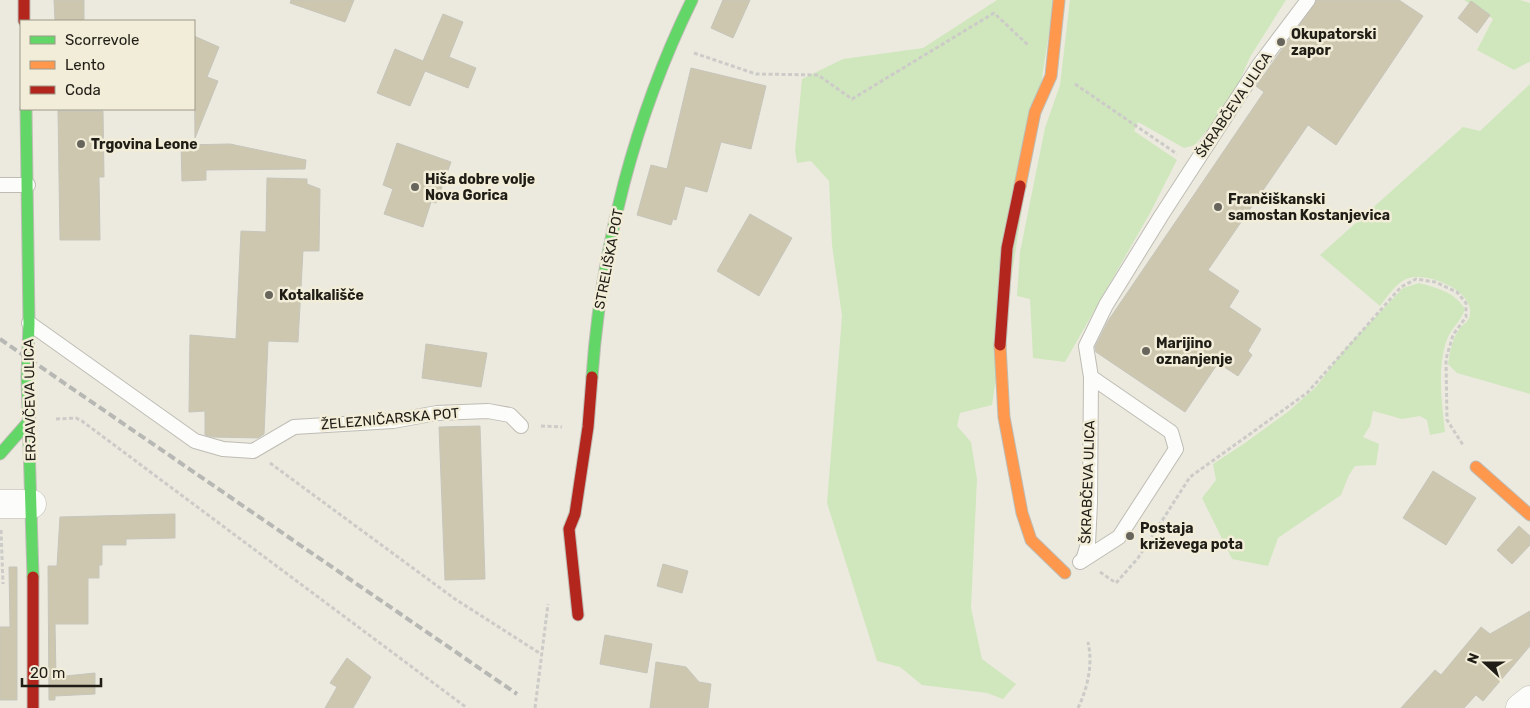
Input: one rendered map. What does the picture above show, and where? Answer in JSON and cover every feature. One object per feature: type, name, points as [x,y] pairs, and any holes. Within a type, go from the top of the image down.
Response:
[{"type":"street","points":[[24,0],[24,20]]},
{"type":"street","name":"STRELIŠKA POT","points":[[578,615],[569,529],[575,514],[588,427],[594,344],[608,260],[630,154],[670,45],[692,0]]},
{"type":"street","name":"ŠKRABČEVA ULICA","points":[[1059,0],[1051,76],[1034,112],[1007,248],[1000,348],[1004,417],[1022,513],[1031,540],[1065,573]]},
{"type":"street","name":"ERJAVČEVA ULICA","points":[[26,110],[29,323],[26,356],[32,504],[33,708]]},
{"type":"street","points":[[0,454],[30,420]]},
{"type":"street","points":[[1476,467],[1530,515]]},
{"type":"street","points":[[0,504],[32,504]]},
{"type":"street","points":[[1520,708],[1530,700]]},
{"type":"lane","name":"ŠKRABČEVA ULICA","points":[[1065,573],[1083,560],[1088,544],[1091,377],[1086,346],[1106,305],[1259,65],[1308,0]]},
{"type":"lane","points":[[0,185],[28,185]]},
{"type":"lane","points":[[29,323],[195,441],[223,449],[253,451]]},
{"type":"lane","points":[[1083,560],[1119,537],[1176,450],[1171,432],[1091,377]]},
{"type":"lane","name":"ŽELEZNIČARSKA POT","points":[[253,451],[294,427],[393,421],[437,413],[488,411],[510,415],[521,426]]},
{"type":"path","points":[[670,45],[756,74],[818,75],[852,99],[994,13],[1028,44],[1029,54]]},
{"type":"path","points":[[1051,76],[1079,85],[1178,154],[1174,162]]},
{"type":"path","points":[[1083,560],[1116,583],[1138,558],[1190,477],[1307,393],[1395,293],[1416,279],[1435,282],[1456,292],[1466,303],[1466,317],[1453,335],[1446,359],[1447,420],[1476,467]]},
{"type":"path","points":[[50,420],[68,418],[82,421],[468,708]]},
{"type":"path","points":[[521,426],[588,427]]},
{"type":"path","points":[[253,451],[455,599],[541,654]]},
{"type":"path","points":[[536,708],[549,598]]},
{"type":"path","points":[[1078,708],[1083,697],[1091,659],[1088,642]]},
{"type":"green space","points":[[997,0],[1054,0],[992,405],[960,413],[957,426],[971,442],[977,479],[971,608],[982,659],[1016,684],[1003,699],[987,693],[922,685],[900,667],[877,661],[827,503],[842,316],[832,245],[829,181],[811,161],[797,163],[795,151],[802,79],[843,59],[923,48]]},
{"type":"green space","points":[[1070,0],[1286,0],[1250,57],[1232,99],[1195,145],[1184,148],[1138,122],[1134,131],[1177,160],[1150,213],[1065,362],[1033,358],[1030,299],[1017,296],[1020,252],[1045,128],[1060,85]]},
{"type":"green space","points":[[1464,0],[1520,0],[1530,3],[1530,63],[1514,70],[1477,50],[1493,19]]},
{"type":"green space","points":[[1530,84],[1530,394],[1457,373],[1448,364],[1455,337],[1470,316],[1469,304],[1455,289],[1434,279],[1412,277],[1397,285],[1380,306],[1320,255],[1463,127],[1480,131]]},
{"type":"green space","points":[[1419,283],[1451,295],[1465,309],[1448,337],[1443,353],[1441,387],[1445,432],[1430,435],[1427,420],[1420,416],[1402,419],[1373,411],[1370,426],[1363,437],[1379,444],[1376,465],[1355,466],[1341,495],[1278,538],[1268,566],[1232,559],[1202,498],[1216,480],[1213,464],[1289,411],[1316,387],[1345,349],[1403,288]]},
{"type":"building","points":[[54,0],[84,0],[84,20],[55,20]]},
{"type":"building","points":[[291,0],[354,0],[345,22],[290,3]]},
{"type":"building","points":[[723,0],[750,0],[733,38],[711,28]]},
{"type":"building","name":"Frančiškanski samostan Kostanjevica","points":[[1317,0],[1399,0],[1423,16],[1336,145],[1308,125],[1208,270],[1239,291],[1229,307],[1261,329],[1248,351],[1252,355],[1238,376],[1218,363],[1185,412],[1096,352],[1095,347],[1108,321],[1264,92],[1256,86]]},
{"type":"building","points":[[1471,1],[1490,15],[1477,33],[1458,18]]},
{"type":"building","points":[[443,14],[463,22],[449,57],[476,68],[468,88],[425,71],[410,106],[377,93],[395,49],[423,61]]},
{"type":"building","points":[[195,36],[219,47],[207,77],[218,81],[195,138]]},
{"type":"building","points":[[691,68],[766,86],[751,149],[721,142],[707,192],[685,186],[676,220],[673,219],[671,225],[637,215],[651,165],[667,169]]},
{"type":"building","points":[[58,111],[103,111],[104,177],[99,177],[100,240],[60,240]]},
{"type":"building","name":"Hiša dobre volje Nova Gorica","points":[[397,143],[451,162],[436,203],[431,202],[423,227],[384,214],[393,189],[383,185]]},
{"type":"building","points":[[230,144],[306,160],[305,169],[206,170],[206,180],[182,181],[181,145]]},
{"type":"building","points":[[267,178],[307,179],[307,184],[320,189],[319,251],[303,251],[298,342],[268,341],[264,434],[258,438],[213,437],[205,435],[205,411],[189,412],[190,335],[236,339],[241,231],[266,232]]},
{"type":"building","points":[[750,214],[792,238],[759,296],[717,271]]},
{"type":"building","points":[[426,344],[487,353],[481,387],[422,378]]},
{"type":"building","points":[[480,426],[485,579],[445,580],[439,427]]},
{"type":"building","points":[[1433,471],[1476,498],[1446,545],[1403,518]]},
{"type":"building","points":[[175,514],[175,538],[126,539],[126,545],[102,545],[102,565],[99,565],[99,578],[88,578],[88,624],[55,624],[56,677],[95,673],[95,694],[55,696],[55,700],[49,700],[48,566],[57,566],[60,517]]},
{"type":"building","points":[[1519,526],[1530,536],[1530,545],[1512,564],[1497,550]]},
{"type":"building","points":[[663,564],[688,571],[682,593],[657,586]]},
{"type":"building","points":[[9,567],[17,567],[17,700],[0,700],[0,627],[10,627]]},
{"type":"building","points":[[1530,611],[1530,646],[1483,701],[1476,695],[1464,708],[1401,708],[1435,670],[1441,675],[1481,627],[1490,634]]},
{"type":"building","points":[[605,635],[652,644],[647,673],[600,664]]},
{"type":"building","points":[[347,658],[371,677],[353,708],[325,708],[337,687],[330,683]]},
{"type":"building","points":[[656,662],[686,667],[699,682],[711,684],[708,708],[650,708]]},
{"type":"railway","points":[[0,339],[517,694]]},
{"type":"traffic: fast","points":[[592,377],[603,280],[624,183],[654,90],[692,0]]},
{"type":"traffic: fast","points":[[26,110],[29,323],[27,377],[33,577]]},
{"type":"traffic: fast","points":[[0,454],[30,420]]},
{"type":"traffic: slow","points":[[1020,186],[1035,112],[1051,76],[1059,0]]},
{"type":"traffic: slow","points":[[1000,345],[1004,417],[1022,513],[1031,540],[1065,573]]},
{"type":"traffic: slow","points":[[1476,467],[1530,515]]},
{"type":"traffic: jam","points":[[24,0],[24,20]]},
{"type":"traffic: jam","points":[[1000,345],[1007,248],[1020,186]]},
{"type":"traffic: jam","points":[[578,615],[569,529],[575,514],[588,427],[592,377]]},
{"type":"traffic: jam","points":[[33,577],[33,708]]},
{"type":"place","name":"Okupatorski zapor","points":[[1281,42]]},
{"type":"place","name":"Trgovina Leone","points":[[81,144]]},
{"type":"place","name":"Hiša dobre volje Nova Gorica","points":[[415,187]]},
{"type":"place","name":"Frančiškanski samostan Kostanjevica","points":[[1218,207]]},
{"type":"place","name":"Kotalkališče","points":[[269,295]]},
{"type":"place","name":"Marijino oznanjenje","points":[[1146,351]]},
{"type":"place","name":"Postaja križevega pota","points":[[1130,536]]}]
